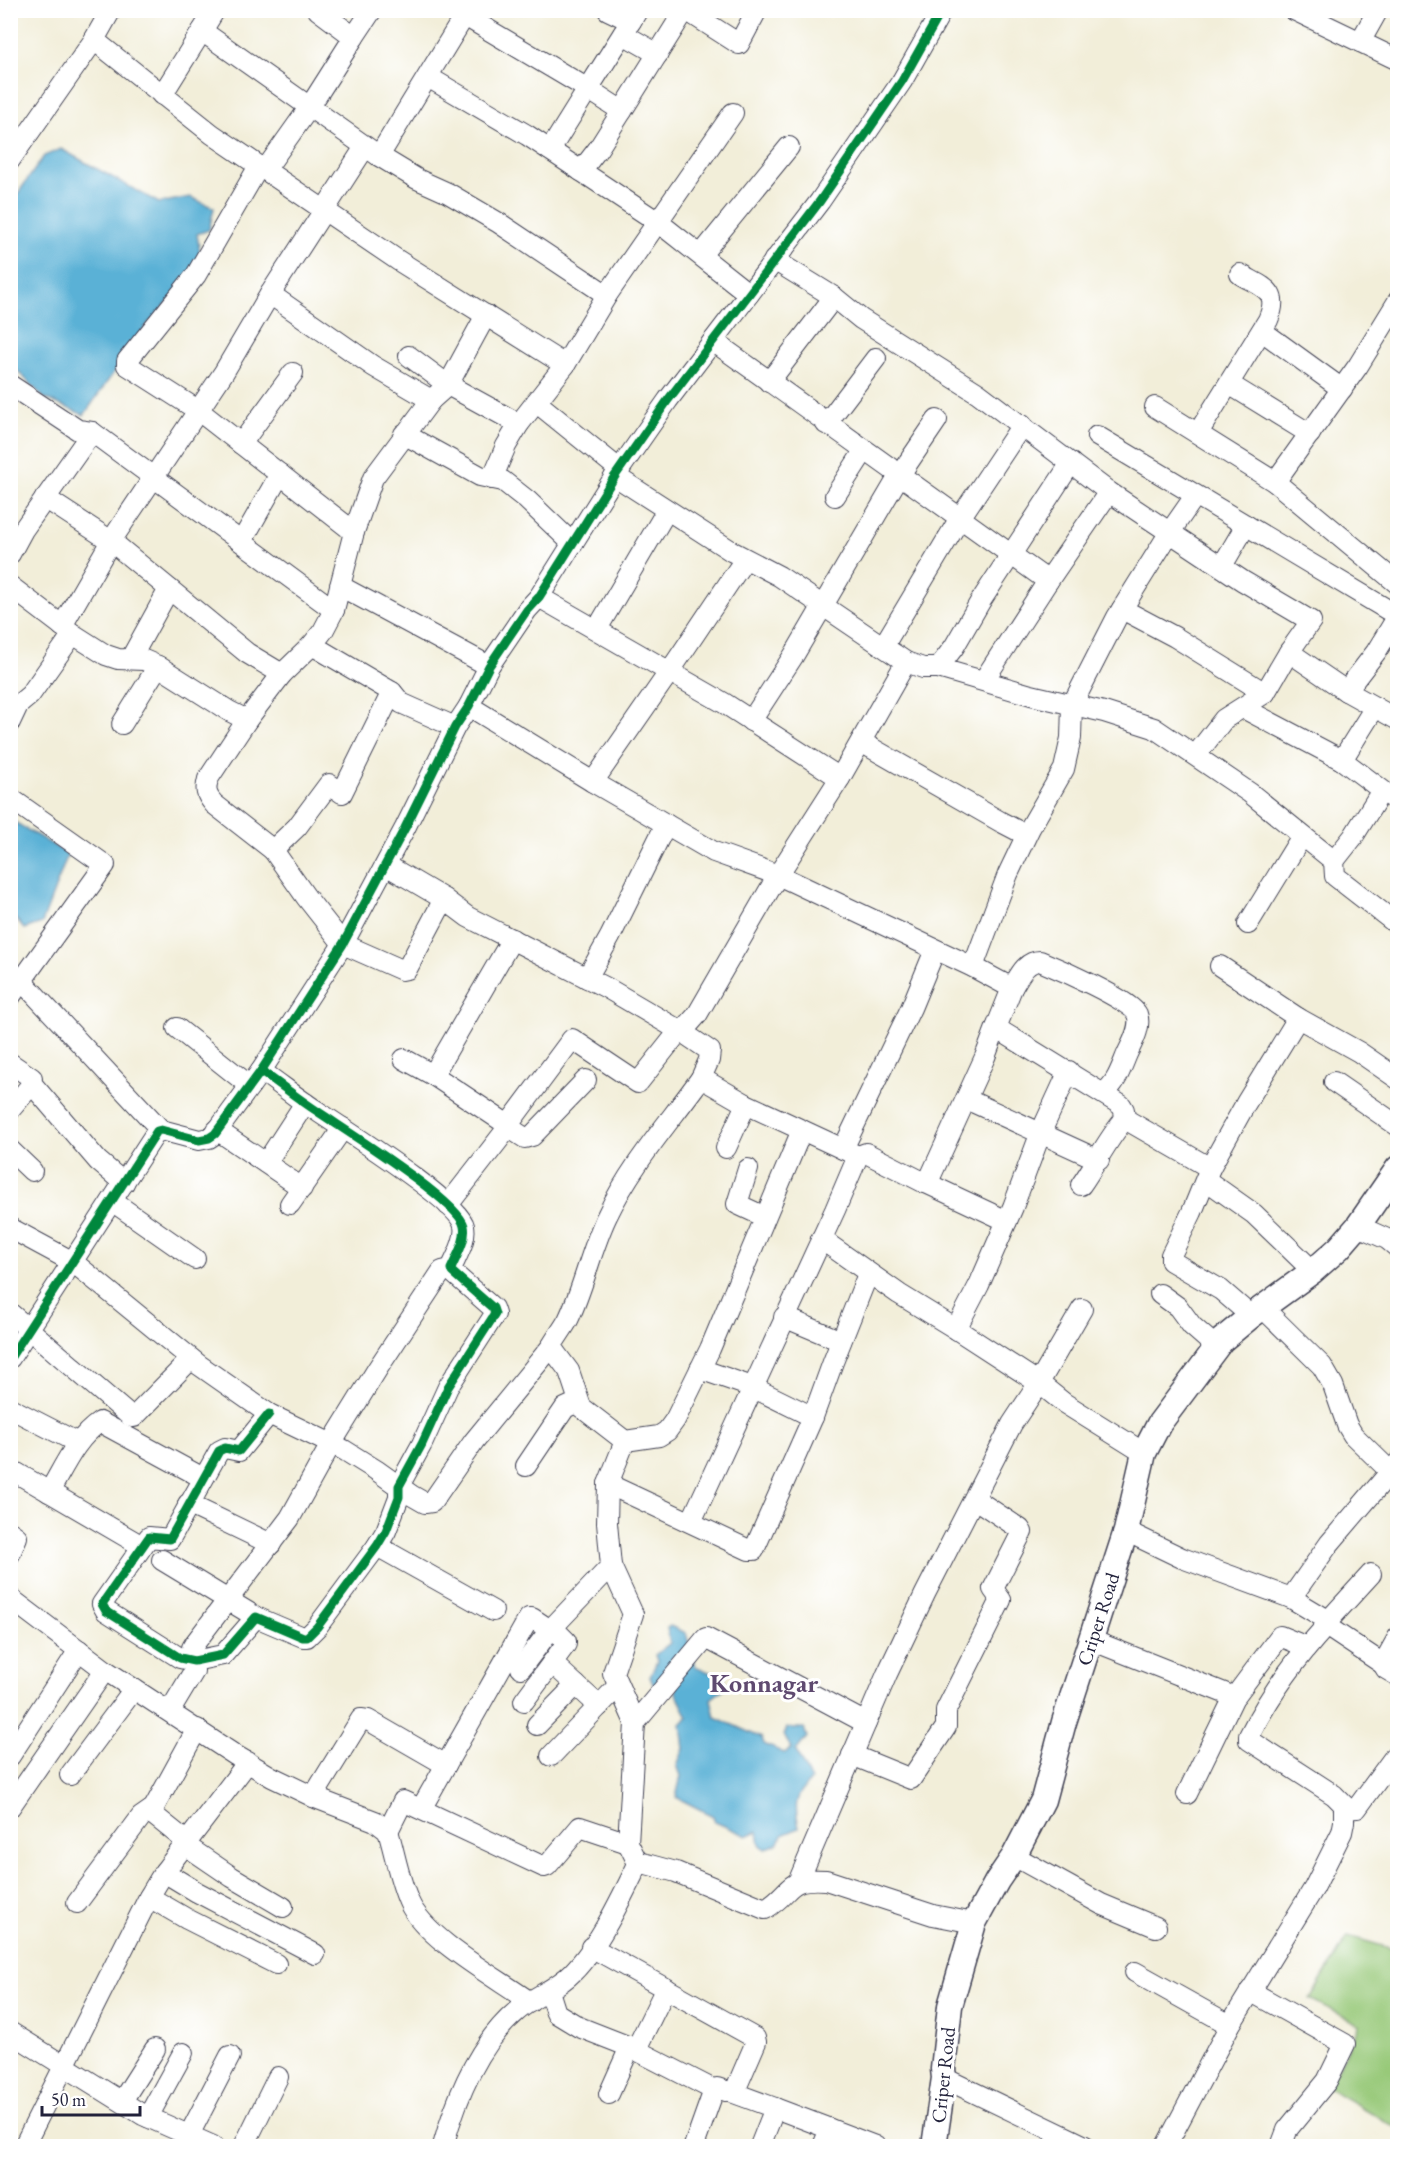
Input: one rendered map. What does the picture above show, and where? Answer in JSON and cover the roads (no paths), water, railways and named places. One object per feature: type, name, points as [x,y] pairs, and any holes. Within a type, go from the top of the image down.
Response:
[{"type":"main road","name":"Criper Road","points":[[934,2146],[944,2078],[943,2068],[950,2006],[974,1923],[1014,1856],[1043,1800],[1064,1722],[1126,1531],[1144,1453],[1160,1425],[1222,1340],[1313,1271],[1339,1248],[1358,1226],[1398,1168]]},
{"type":"street","points":[[10,160],[94,40],[111,10]]},
{"type":"street","points":[[162,95],[215,10]]},
{"type":"street","points":[[318,10],[354,37]]},
{"type":"street","points":[[354,532],[199,411],[127,365],[127,362],[196,275],[262,168],[309,108],[372,10]]},
{"type":"street","points":[[609,10],[630,22],[658,54]]},
{"type":"street","points":[[581,171],[598,149],[686,10],[739,44],[757,10]]},
{"type":"street","points":[[10,798],[105,865],[14,983],[161,1130],[199,1140],[209,1138],[256,1078],[343,944],[489,666],[527,610],[539,597],[617,473],[668,400],[820,201],[902,81],[942,10]]},
{"type":"street","points":[[1294,10],[1398,60]]},
{"type":"street","points":[[1360,42],[1378,10]]},
{"type":"street","points":[[10,722],[18,705],[30,695],[67,630],[111,541],[199,411],[270,294],[324,211],[428,77],[466,13],[622,111]]},
{"type":"street","points":[[550,150],[630,22]]},
{"type":"street","points":[[202,31],[372,151],[417,179],[448,193],[500,223],[607,295]]},
{"type":"street","points":[[94,40],[212,134],[399,261],[565,365]]},
{"type":"street","points":[[428,77],[527,135],[658,222],[749,294]]},
{"type":"street","points":[[492,479],[506,446],[519,424],[565,365],[607,295],[733,113]]},
{"type":"street","points":[[701,255],[789,147]]},
{"type":"street","points":[[774,260],[834,297],[861,319],[978,393],[1108,492],[1311,621],[1288,652],[1265,693],[1224,719],[1196,755]]},
{"type":"street","points":[[1198,433],[1274,308],[1272,296],[1267,290],[1240,273]]},
{"type":"street","points":[[270,294],[373,366],[431,399]]},
{"type":"street","points":[[769,382],[834,297]]},
{"type":"street","points":[[1275,482],[1358,366],[1398,301]]},
{"type":"street","points":[[444,899],[406,970],[343,944],[273,850],[214,804],[207,795],[206,789],[208,779],[246,720],[282,674],[323,631],[334,610],[354,532],[373,478],[431,399],[448,384],[486,315]]},
{"type":"street","points":[[1262,331],[1342,389]]},
{"type":"street","points":[[713,341],[898,476],[1048,581]]},
{"type":"street","points":[[409,356],[448,384],[519,424]]},
{"type":"street","points":[[826,424],[876,358]]},
{"type":"street","points":[[241,444],[293,373]]},
{"type":"street","points":[[1229,384],[1310,434]]},
{"type":"street","points":[[14,394],[78,430],[92,432],[334,610]]},
{"type":"street","points":[[536,402],[617,473],[667,510],[779,576],[906,662],[923,668],[938,668],[984,680],[1023,693],[1104,712],[1154,728],[1250,793],[1334,861]]},
{"type":"street","points":[[1155,407],[1275,482],[1398,584]]},
{"type":"street","points":[[751,721],[794,655],[898,476],[937,420]]},
{"type":"street","points":[[884,645],[960,518],[1022,426]]},
{"type":"street","points":[[10,554],[23,530],[92,432]]},
{"type":"street","points":[[404,434],[480,476],[503,481],[573,544]]},
{"type":"street","points":[[1097,436],[1398,616],[1376,652],[1346,691]]},
{"type":"street","points":[[835,496],[864,451]]},
{"type":"street","points":[[938,668],[954,648],[980,602],[1071,463]]},
{"type":"street","points":[[242,541],[280,474]]},
{"type":"street","points":[[984,680],[1108,492]]},
{"type":"street","points":[[973,967],[1008,874],[1026,835],[1064,769],[1071,738],[1072,705],[1122,609],[1195,496]]},
{"type":"street","points":[[45,498],[111,541],[247,653],[282,674]]},
{"type":"street","points":[[597,629],[667,510]]},
{"type":"street","points":[[1222,566],[1246,525]]},
{"type":"street","points":[[593,782],[745,558]]},
{"type":"street","points":[[10,586],[67,630],[112,657],[144,660],[158,666],[246,720]]},
{"type":"street","points":[[340,586],[489,666]]},
{"type":"street","points":[[131,658],[169,589]]},
{"type":"street","points":[[539,597],[670,671],[840,778]]},
{"type":"street","points":[[1122,609],[1175,638],[1265,693]]},
{"type":"street","points":[[312,645],[392,692],[401,704],[455,727]]},
{"type":"street","points":[[1288,652],[1346,691],[1398,720]]},
{"type":"street","points":[[448,1205],[571,1039],[573,1038],[638,1083],[676,1035],[682,1032],[697,1015],[778,875],[840,778],[906,662]]},
{"type":"street","points":[[122,724],[158,666]]},
{"type":"street","points":[[273,850],[297,827],[329,784],[342,793],[392,692]]},
{"type":"street","points":[[469,706],[593,782],[714,852],[778,875],[973,967],[1012,988]]},
{"type":"street","points":[[1342,760],[1375,707]]},
{"type":"street","points":[[1244,708],[1342,760],[1389,797],[1334,861],[1335,876],[1395,915]]},
{"type":"street","points":[[861,742],[1026,835]]},
{"type":"street","points":[[587,978],[666,824]]},
{"type":"street","points":[[1248,924],[1302,836]]},
{"type":"street","points":[[10,1228],[73,1262],[191,1359],[269,1414],[344,1450],[425,1503],[432,1502],[474,1441],[551,1347],[568,1319],[606,1217],[620,1190],[647,1148],[700,1078],[709,1060],[710,1051],[682,1032],[587,978],[468,917],[444,899],[386,865]]},
{"type":"street","points":[[433,1075],[512,939]]},
{"type":"street","points":[[691,1522],[821,1239],[850,1152],[935,950]]},
{"type":"street","points":[[926,1183],[966,1099],[1012,988],[1027,965],[1033,961],[1040,961],[1122,1000],[1134,1010],[1138,1020],[1137,1032],[1116,1079],[1103,1093]]},
{"type":"street","points":[[1220,966],[1298,1018],[1359,1052],[1398,1079]]},
{"type":"street","points":[[1291,1598],[1329,1544],[1395,1471],[1353,1435],[1347,1425],[1333,1385],[1322,1366],[1257,1312],[1172,1261],[1171,1255],[1208,1174],[1246,1103],[1298,1018]]},
{"type":"street","points":[[177,1028],[256,1078],[305,1103],[395,1164],[448,1205],[461,1219],[464,1227],[464,1237],[451,1269]]},
{"type":"street","points":[[996,1028],[1069,1071],[1123,1107],[1125,1119],[1208,1174],[1254,1214],[1313,1271]]},
{"type":"street","points":[[404,1059],[433,1075],[525,1138],[532,1136],[586,1080]]},
{"type":"street","points":[[10,1063],[32,1078]]},
{"type":"street","points":[[956,1329],[979,1285],[1007,1221],[1041,1132],[1069,1071]]},
{"type":"street","points":[[700,1078],[746,1104],[850,1152],[866,1153],[1007,1221]]},
{"type":"street","points":[[1334,1082],[1398,1126]]},
{"type":"street","points":[[10,1110],[32,1084],[98,1161],[124,1183]]},
{"type":"street","points":[[966,1099],[1099,1160]]},
{"type":"street","points":[[266,1163],[305,1103]]},
{"type":"street","points":[[726,1148],[746,1104]]},
{"type":"street","points":[[1081,1185],[1099,1160],[1112,1134],[1125,1119]]},
{"type":"street","points":[[290,1204],[343,1128]]},
{"type":"street","points":[[10,1358],[156,1132],[161,1130]]},
{"type":"street","points":[[217,1130],[302,1188]]},
{"type":"street","points":[[551,1347],[569,1371],[578,1402],[584,1411],[625,1441],[650,1439],[667,1431],[675,1420],[700,1370],[802,1130]]},
{"type":"street","points":[[10,1150],[32,1171]]},
{"type":"street","points":[[748,1169],[737,1204],[765,1217]]},
{"type":"street","points":[[112,1201],[195,1259]]},
{"type":"street","points":[[1358,1226],[1387,1239],[1398,1248]]},
{"type":"street","points":[[821,1239],[868,1274],[1144,1453]]},
{"type":"street","points":[[170,1712],[194,1671],[192,1648],[195,1643],[290,1518],[331,1444],[424,1296],[442,1271],[451,1269]]},
{"type":"street","points":[[162,1560],[256,1617],[307,1637],[353,1580],[386,1531],[399,1497],[399,1486],[452,1380],[495,1314],[493,1308],[451,1269]]},
{"type":"street","points":[[608,1484],[749,1550],[754,1550],[813,1417],[868,1274]]},
{"type":"street","points":[[1160,1294],[1178,1307],[1192,1326],[1216,1347]]},
{"type":"street","points":[[638,1863],[642,1862],[676,1872],[765,1909],[799,1880],[866,1723],[926,1594],[1012,1424],[1082,1309]]},
{"type":"street","points":[[10,1313],[131,1417],[134,1417],[191,1359]]},
{"type":"street","points":[[784,1317],[841,1341]]},
{"type":"street","points":[[700,1370],[752,1387],[813,1417]]},
{"type":"street","points":[[525,1466],[565,1408],[578,1402]]},
{"type":"street","points":[[10,1407],[78,1443]]},
{"type":"street","points":[[256,1617],[225,1654],[194,1661],[174,1654],[106,1611],[103,1607],[103,1600],[150,1536],[170,1539],[220,1449],[239,1451],[269,1414]]},
{"type":"street","points":[[49,1492],[78,1443],[99,1423],[103,1423],[203,1478]]},
{"type":"street","points":[[625,1441],[608,1484],[607,1522],[611,1566],[633,1614],[613,1669],[614,1677],[635,1723],[628,1844],[638,1863]]},
{"type":"street","points":[[10,1468],[142,1546]]},
{"type":"street","points":[[852,1755],[911,1779],[946,1727],[946,1710],[1001,1600],[993,1589],[1022,1532],[975,1499]]},
{"type":"street","points":[[189,1504],[271,1544]]},
{"type":"street","points":[[1126,1531],[1182,1558],[1291,1598],[1390,1670],[1398,1637]]},
{"type":"street","points":[[10,1532],[17,1537],[10,1554]]},
{"type":"street","points":[[377,1546],[493,1611]]},
{"type":"street","points":[[521,1668],[551,1629],[611,1566]]},
{"type":"street","points":[[1166,2146],[1230,2025],[1314,1888],[1342,1832],[1344,1805],[1334,1795],[1249,1740],[1249,1736],[1267,1700],[1307,1647],[1371,1574]]},
{"type":"street","points":[[10,1598],[105,1670],[272,1777],[313,1797],[375,1821],[388,1831],[409,1903],[424,1924],[452,1948],[530,2002]]},
{"type":"street","points":[[421,1809],[529,1618],[551,1629],[567,1642],[524,1701]]},
{"type":"street","points":[[1187,1794],[1235,1695],[1280,1636],[1307,1647]]},
{"type":"street","points":[[635,1723],[706,1638],[866,1723]]},
{"type":"street","points":[[1091,1640],[1232,1696],[1235,1695]]},
{"type":"street","points":[[10,1756],[79,1650]]},
{"type":"street","points":[[552,1663],[599,1706]]},
{"type":"street","points":[[10,1807],[105,1670]]},
{"type":"street","points":[[537,1725],[576,1685]]},
{"type":"street","points":[[551,1756],[618,1686]]},
{"type":"street","points":[[70,1775],[134,1689]]},
{"type":"street","points":[[313,1797],[362,1719],[368,1720],[446,1765]]},
{"type":"street","points":[[77,1903],[141,1816],[151,1810],[198,1729]]},
{"type":"street","points":[[1344,1809],[1357,1808],[1398,1752]]},
{"type":"street","points":[[24,2146],[148,1897],[164,1872],[248,1762]]},
{"type":"street","points":[[388,1831],[402,1801],[544,1867],[580,1827],[628,1844]]},
{"type":"street","points":[[151,1810],[152,1814],[182,1839],[185,1845],[232,1877],[283,1907]]},
{"type":"street","points":[[1014,1856],[1101,1904],[1156,1928]]},
{"type":"street","points":[[443,2146],[452,2112],[481,2055],[516,2012],[573,1972],[613,1913],[638,1863]]},
{"type":"street","points":[[164,1872],[197,1892],[315,1954]]},
{"type":"street","points":[[799,1880],[826,1880],[922,1912],[974,1923]]},
{"type":"street","points":[[148,1897],[276,1964]]},
{"type":"street","points":[[591,1947],[756,2039],[734,2093]]},
{"type":"street","points":[[1135,1972],[1230,2025]]},
{"type":"street","points":[[609,2094],[630,2047],[639,2043],[666,1988]]},
{"type":"street","points":[[549,1991],[556,2013],[579,2026],[630,2047],[714,2090],[717,2088],[734,2093],[775,2108],[827,2138],[874,2146]]},
{"type":"street","points":[[1250,1991],[1345,2044],[1327,2081],[1287,2130],[1281,2146]]},
{"type":"street","points":[[10,2032],[148,2117],[213,2146]]},
{"type":"street","points":[[122,2101],[155,2049]]},
{"type":"street","points":[[148,2117],[183,2053]]},
{"type":"street","points":[[189,2135],[230,2056]]},
{"type":"street","points":[[244,2146],[278,2077]]},
{"type":"street","points":[[944,2078],[1085,2146]]},
{"type":"street","points":[[694,2146],[714,2090]]},
{"type":"street","points":[[760,2146],[775,2108]]},
{"type":"water","points":[[61,149],[159,203],[190,197],[214,208],[209,230],[197,234],[202,265],[147,325],[84,415],[44,398],[11,364],[11,203],[44,156]]},
{"type":"water","points":[[11,820],[68,854],[42,923],[24,929],[11,913]]},
{"type":"water","points":[[670,1626],[686,1633],[695,1666],[723,1678],[726,1687],[711,1699],[715,1717],[762,1738],[764,1744],[784,1753],[792,1749],[784,1736],[787,1728],[804,1728],[807,1737],[796,1751],[811,1781],[798,1797],[799,1828],[782,1835],[779,1843],[765,1849],[760,1844],[758,1831],[747,1836],[715,1822],[713,1816],[676,1797],[681,1776],[677,1765],[684,1749],[681,1724],[688,1717],[676,1693],[676,1686],[656,1691],[650,1677],[657,1661],[655,1655],[670,1643],[667,1628]]},
{"type":"district","name":"Konnagar","points":[[764,1683]]}]
